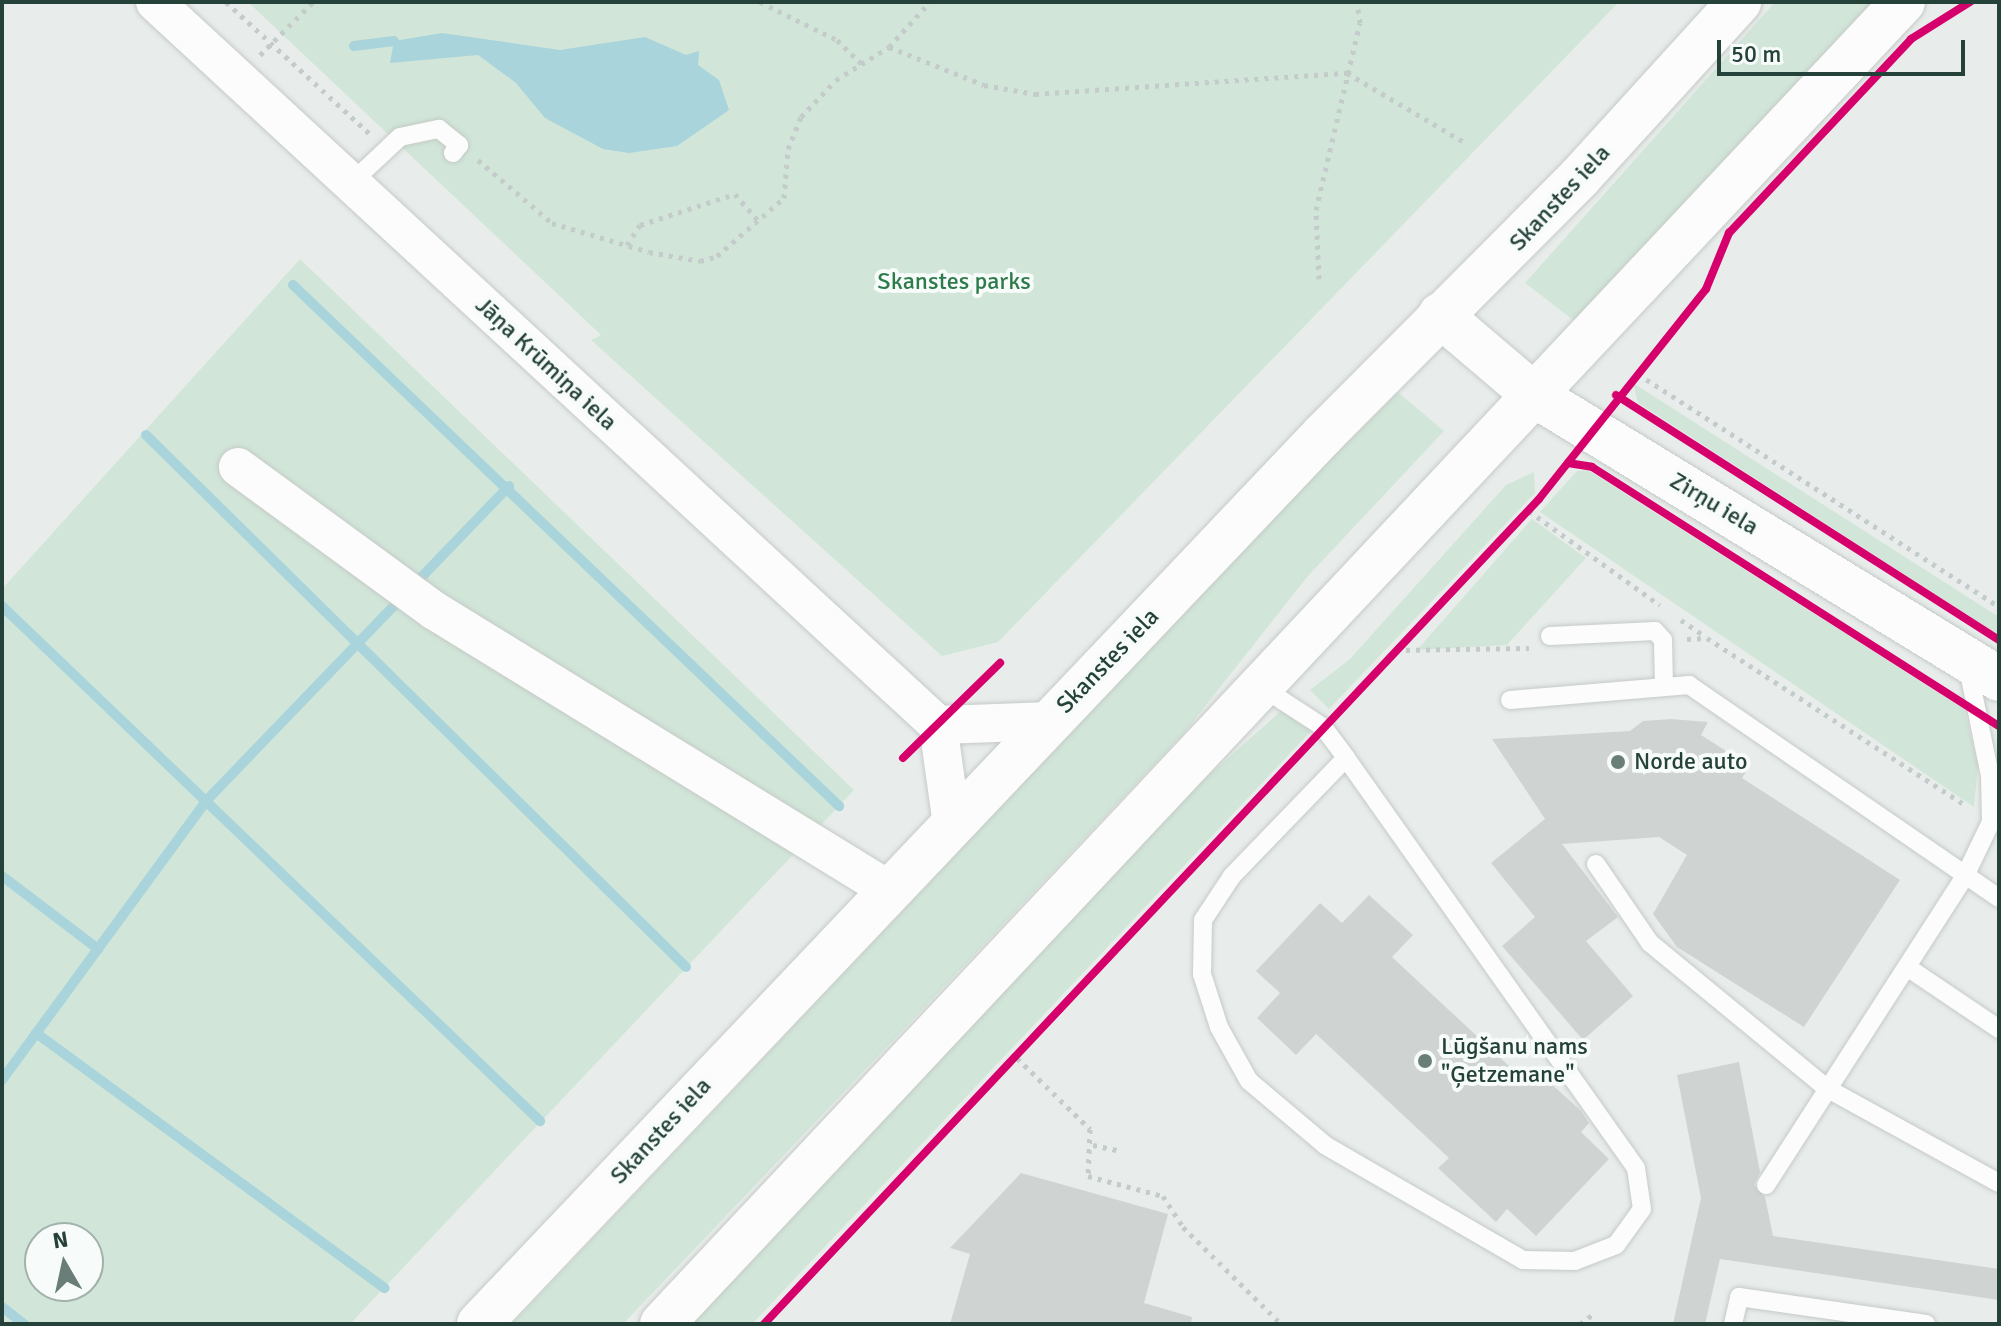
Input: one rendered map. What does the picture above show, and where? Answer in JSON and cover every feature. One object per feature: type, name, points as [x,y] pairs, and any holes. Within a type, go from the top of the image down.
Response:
[{"type":"main road","name":"Skanstes iela","points":[[479,1324],[889,890],[1440,315],[1546,213],[1739,2]]},
{"type":"main road","points":[[662,1324],[1903,2]]},
{"type":"main road","name":"Zirņu iela","points":[[1440,315],[1534,395],[1982,668]]},
{"type":"street","name":"Jāņa Krūmiņa iela","points":[[155,2],[938,725]]},
{"type":"street","points":[[238,467],[435,611],[889,890]]},
{"type":"street","points":[[952,824],[938,725],[1051,721]]},
{"type":"lane","points":[[351,183],[400,137],[439,129],[456,149]]},
{"type":"lane","points":[[1550,636],[1655,631],[1663,640],[1664,687]]},
{"type":"lane","points":[[1766,1185],[1965,876],[1995,819],[1982,668]]},
{"type":"lane","points":[[1510,700],[1689,685],[1999,898]]},
{"type":"lane","points":[[1260,686],[1323,727],[1346,758],[1636,1168],[1642,1209],[1616,1245],[1575,1261],[1523,1260],[1325,1145],[1249,1081],[1219,1027],[1202,974],[1203,920],[1232,876],[1346,758]]},
{"type":"lane","points":[[1596,864],[1650,943],[1828,1089],[1999,1183]]},
{"type":"lane","points":[[1907,967],[1999,1029]]},
{"type":"lane","points":[[1733,1324],[1739,1297],[1926,1324]]},
{"type":"path","points":[[226,2],[387,150]]},
{"type":"path","points":[[272,43],[313,2]]},
{"type":"path","points":[[760,2],[837,40],[862,64]]},
{"type":"path","points":[[456,149],[552,223],[627,245],[700,261],[759,222],[784,198],[788,149],[801,117],[862,64],[889,47],[930,2]]},
{"type":"path","points":[[1319,279],[1316,210],[1360,23],[1357,2]]},
{"type":"path","points":[[889,47],[984,85],[1035,94],[1347,73],[1466,143]]},
{"type":"path","points":[[627,245],[640,225],[735,194],[759,222]]},
{"type":"path","points":[[1627,384],[1646,363]]},
{"type":"path","points":[[1638,374],[1999,607]]},
{"type":"path","points":[[1518,522],[1539,499]]},
{"type":"path","points":[[1529,511],[1707,638]]},
{"type":"path","points":[[1385,661],[1406,639]]},
{"type":"path","points":[[1006,1070],[1026,1049]]},
{"type":"path","points":[[1017,1058],[1090,1129],[1093,1145],[1088,1176],[1163,1196],[1183,1227],[1281,1324]]},
{"type":"path","points":[[1093,1145],[1121,1151]]},
{"type":"path","points":[[1580,1324],[1592,1315]]},
{"type":"green space","name":"Skanstes parks","points":[[248,2],[1619,2],[998,642],[942,656],[591,340],[601,335]]},
{"type":"green space","points":[[1775,2],[1873,2],[1576,322],[1525,283]]},
{"type":"green space","points":[[300,259],[854,790],[350,1324],[2,1324],[2,589]]},
{"type":"green space","points":[[1633,383],[1999,617],[1999,635],[1638,403]]},
{"type":"green space","points":[[1395,390],[1444,431],[1308,576],[1184,733],[623,1324],[512,1324]]},
{"type":"green space","points":[[1588,470],[1964,709],[1978,765],[1974,807],[1540,512],[1577,471]]},
{"type":"green space","points":[[1534,472],[1535,493],[1329,709],[1310,690],[1350,659],[1506,485]]},
{"type":"green space","points":[[1532,519],[1586,558],[1507,645],[1417,650]]},
{"type":"green space","points":[[1281,711],[1312,730],[752,1324],[686,1324],[1144,833]]},
{"type":"water","points":[[442,33],[560,50],[645,37],[686,55],[699,51],[698,65],[719,80],[729,110],[677,146],[629,153],[603,149],[545,118],[516,83],[478,55],[390,63],[394,41]]},
{"type":"building","points":[[1671,719],[1708,722],[1701,735],[1750,766],[1742,778],[1900,880],[1804,1027],[1677,947],[1653,914],[1687,855],[1659,837],[1562,844],[1618,917],[1586,941],[1633,996],[1583,1040],[1502,946],[1535,917],[1491,863],[1545,819],[1492,739],[1630,731],[1643,721]]},
{"type":"building","name":"Lūgšanu nams \"Ģetzemane\"","points":[[1369,895],[1413,935],[1392,957],[1523,1079],[1534,1068],[1581,1111],[1589,1123],[1581,1132],[1609,1159],[1536,1236],[1507,1209],[1496,1222],[1438,1168],[1449,1158],[1316,1034],[1296,1055],[1257,1018],[1280,993],[1256,971],[1320,903],[1342,923]]},
{"type":"building","points":[[1739,1062],[1760,1172],[1754,1185],[1765,1197],[1773,1236],[1999,1269],[1999,1300],[1720,1259],[1705,1324],[1673,1324],[1701,1198],[1677,1075]]},
{"type":"building","points":[[1021,1173],[1168,1214],[1144,1303],[1192,1317],[1191,1324],[950,1324],[970,1254],[950,1248]]},
{"type":"waterway","points":[[354,46],[394,41]]},
{"type":"waterway","points":[[293,285],[839,806]]},
{"type":"waterway","points":[[146,435],[686,967]]},
{"type":"waterway","points":[[2,1080],[206,801],[509,486]]},
{"type":"waterway","points":[[2,606],[540,1121]]},
{"type":"waterway","points":[[2,876],[98,949]]},
{"type":"waterway","points":[[36,1033],[385,1288]]},
{"type":"waterway","points":[[2,1307],[24,1324]]},
{"type":"cycle path","points":[[764,1324],[1539,499],[1706,289],[1729,233],[1911,39],[1970,2]]},
{"type":"cycle path","points":[[1616,395],[1999,640]]},
{"type":"cycle path","points":[[1568,463],[1592,467],[1999,726]]},
{"type":"cycle path","points":[[903,758],[1000,663]]},
{"type":"place","name":"Norde auto","points":[[1618,762]]},
{"type":"place","name":"Lūgšanu nams \"Ģetzemane\"","points":[[1425,1061]]}]
